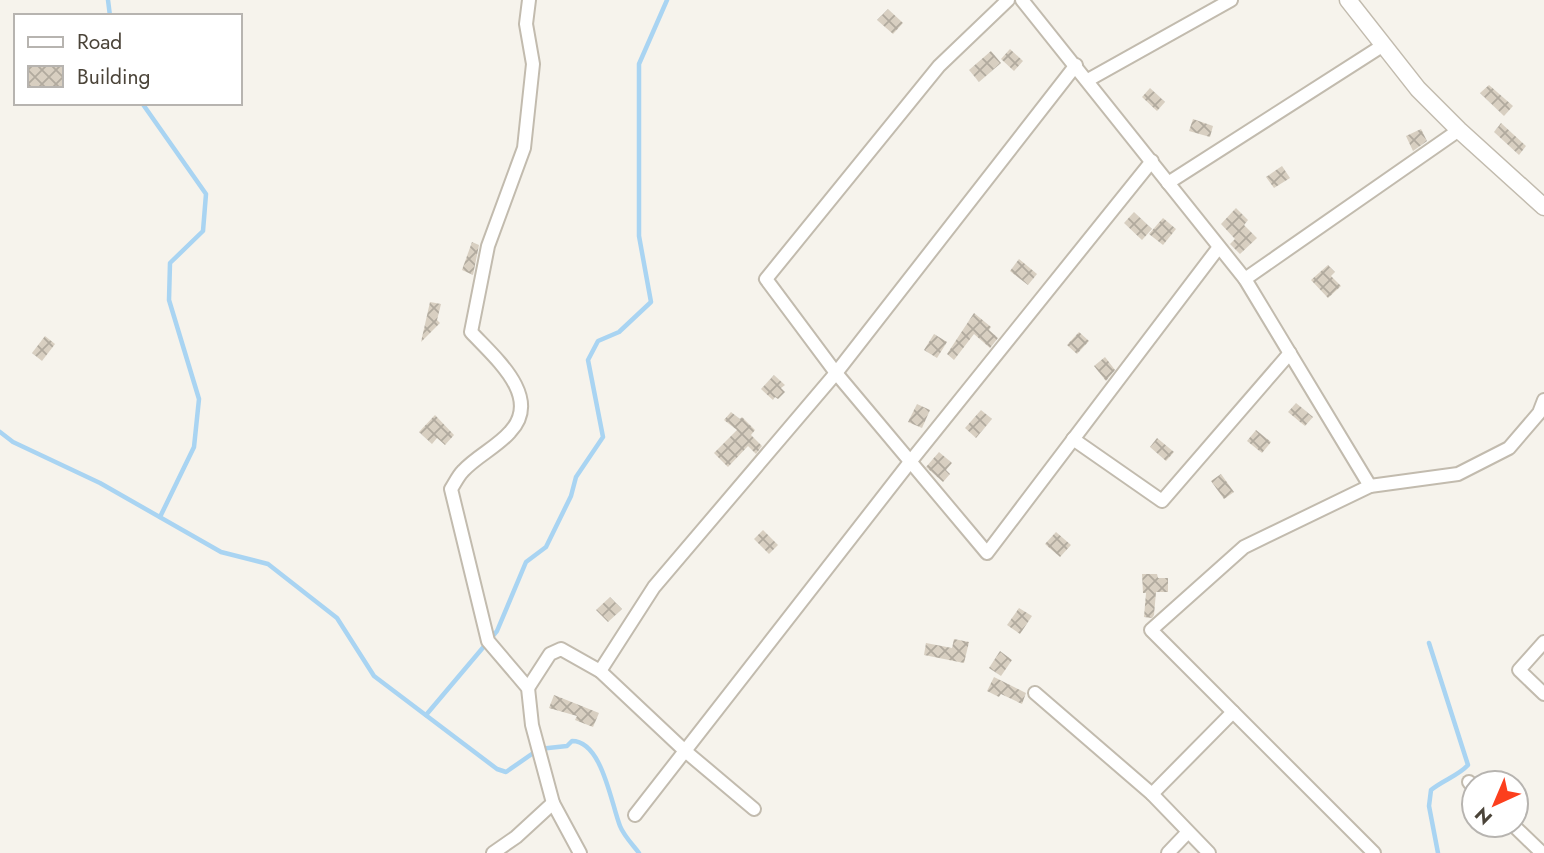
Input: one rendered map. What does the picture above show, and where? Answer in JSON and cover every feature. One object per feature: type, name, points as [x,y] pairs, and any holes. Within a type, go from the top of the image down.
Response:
[{"type":"street","points":[[529,0],[526,24],[533,64],[524,148],[488,246],[471,332],[508,373],[522,397],[521,416],[511,432],[463,471],[451,489],[488,641],[528,688],[532,725],[553,803],[580,853]]},
{"type":"street","points":[[1008,0],[939,66],[766,279],[836,373],[987,553],[1219,247]]},
{"type":"street","points":[[1022,0],[1245,279],[1370,486]]},
{"type":"street","points":[[1088,80],[1231,0]]},
{"type":"street","points":[[1348,0],[1418,89],[1544,207]]},
{"type":"street","points":[[1168,183],[1382,46]]},
{"type":"street","points":[[600,671],[654,587],[836,373],[1076,65]]},
{"type":"street","points":[[1245,279],[1459,130]]},
{"type":"street","points":[[635,815],[910,462],[1152,161]]},
{"type":"street","points":[[1073,439],[1161,501],[1290,353]]},
{"type":"street","points":[[1374,853],[1151,630],[1244,547],[1370,486],[1458,474],[1509,448],[1539,413],[1544,400]]},
{"type":"street","points":[[1544,642],[1520,670],[1544,694]]},
{"type":"street","points":[[528,688],[550,654],[561,649],[600,671],[684,750],[754,808]]},
{"type":"street","points":[[1035,693],[1152,794],[1209,853]]},
{"type":"street","points":[[1152,794],[1233,712]]},
{"type":"street","points":[[493,853],[516,837],[553,803]]},
{"type":"street","points":[[1168,853],[1188,832]]},
{"type":"street","points":[[1528,839],[1542,853]]},
{"type":"building","points":[[888,9],[903,23],[893,34],[877,20]]},
{"type":"building","points":[[1010,49],[1023,61],[1014,71],[1001,59]]},
{"type":"building","points":[[991,51],[1001,63],[979,82],[969,70]]},
{"type":"building","points":[[1489,85],[1513,106],[1504,116],[1480,93]]},
{"type":"building","points":[[1150,88],[1165,102],[1157,111],[1142,97]]},
{"type":"building","points":[[1193,119],[1213,126],[1210,137],[1189,131]]},
{"type":"building","points":[[1501,123],[1526,146],[1519,155],[1494,132]]},
{"type":"building","points":[[1421,129],[1427,141],[1413,151],[1406,136]]},
{"type":"building","points":[[1282,166],[1290,178],[1274,188],[1266,177]]},
{"type":"building","points":[[1236,208],[1248,220],[1244,225],[1257,238],[1240,254],[1230,244],[1235,239],[1221,224]]},
{"type":"building","points":[[1134,212],[1152,229],[1142,240],[1124,223]]},
{"type":"building","points":[[1163,218],[1176,229],[1163,245],[1149,234]]},
{"type":"building","points":[[472,242],[479,245],[473,275],[462,270]]},
{"type":"building","points":[[1019,259],[1037,274],[1028,285],[1010,271]]},
{"type":"building","points":[[1328,265],[1335,272],[1331,276],[1341,286],[1328,298],[1311,280]]},
{"type":"building","points":[[430,302],[441,304],[437,320],[440,323],[421,342]]},
{"type":"building","points":[[974,313],[991,327],[989,330],[998,338],[990,348],[974,334],[954,360],[947,354]]},
{"type":"building","points":[[1079,332],[1089,341],[1077,354],[1067,345]]},
{"type":"building","points":[[934,334],[947,342],[937,358],[924,350]]},
{"type":"building","points":[[45,336],[55,344],[42,361],[32,353]]},
{"type":"building","points":[[1105,357],[1115,370],[1106,381],[1094,366]]},
{"type":"building","points":[[774,375],[785,385],[781,388],[785,392],[773,400],[761,389]]},
{"type":"building","points":[[1296,403],[1313,417],[1305,426],[1288,412]]},
{"type":"building","points":[[917,404],[930,410],[922,428],[908,422]]},
{"type":"building","points":[[981,410],[992,419],[976,438],[965,428]]},
{"type":"building","points":[[731,412],[740,419],[742,417],[755,430],[751,435],[762,446],[756,454],[748,446],[728,467],[714,453],[737,430],[724,420]]},
{"type":"building","points":[[435,415],[454,435],[445,445],[437,438],[432,444],[419,432]]},
{"type":"building","points":[[1256,430],[1271,442],[1262,453],[1247,441]]},
{"type":"building","points":[[1157,438],[1174,452],[1166,461],[1150,447]]},
{"type":"building","points":[[939,452],[952,463],[946,470],[950,474],[943,482],[926,467]]},
{"type":"building","points":[[1221,474],[1234,492],[1224,499],[1211,481]]},
{"type":"building","points":[[763,530],[778,545],[769,554],[754,539]]},
{"type":"building","points":[[1056,532],[1071,545],[1060,557],[1045,544]]},
{"type":"building","points":[[1142,574],[1157,574],[1158,578],[1168,578],[1168,592],[1156,592],[1152,618],[1144,617],[1146,593],[1143,593]]},
{"type":"building","points":[[610,597],[622,609],[608,622],[596,610]]},
{"type":"building","points":[[1019,608],[1032,616],[1020,634],[1007,625]]},
{"type":"building","points":[[954,639],[969,642],[964,663],[924,655],[926,643],[952,648]]},
{"type":"building","points":[[1000,651],[1012,660],[1001,676],[989,668]]},
{"type":"building","points":[[994,677],[1026,693],[1022,704],[987,691]]},
{"type":"building","points":[[554,695],[599,713],[593,727],[575,720],[577,716],[549,708]]},
{"type":"waterway","points":[[108,0],[110,14]]},
{"type":"waterway","points":[[426,715],[497,631],[526,562],[546,547],[571,496],[576,477],[603,437],[588,360],[598,341],[619,332],[651,302],[639,236],[639,64],[667,0]]},
{"type":"waterway","points":[[143,105],[206,194],[203,231],[170,263],[169,300],[199,399],[194,447],[160,517]]},
{"type":"waterway","points":[[0,432],[13,442],[100,483],[221,552],[268,564],[337,618],[374,676],[497,769],[506,772],[539,749],[567,746],[572,741],[582,744],[598,762],[620,826],[639,853]]},
{"type":"waterway","points":[[1429,643],[1468,765],[1431,790],[1429,806],[1438,853]]}]
